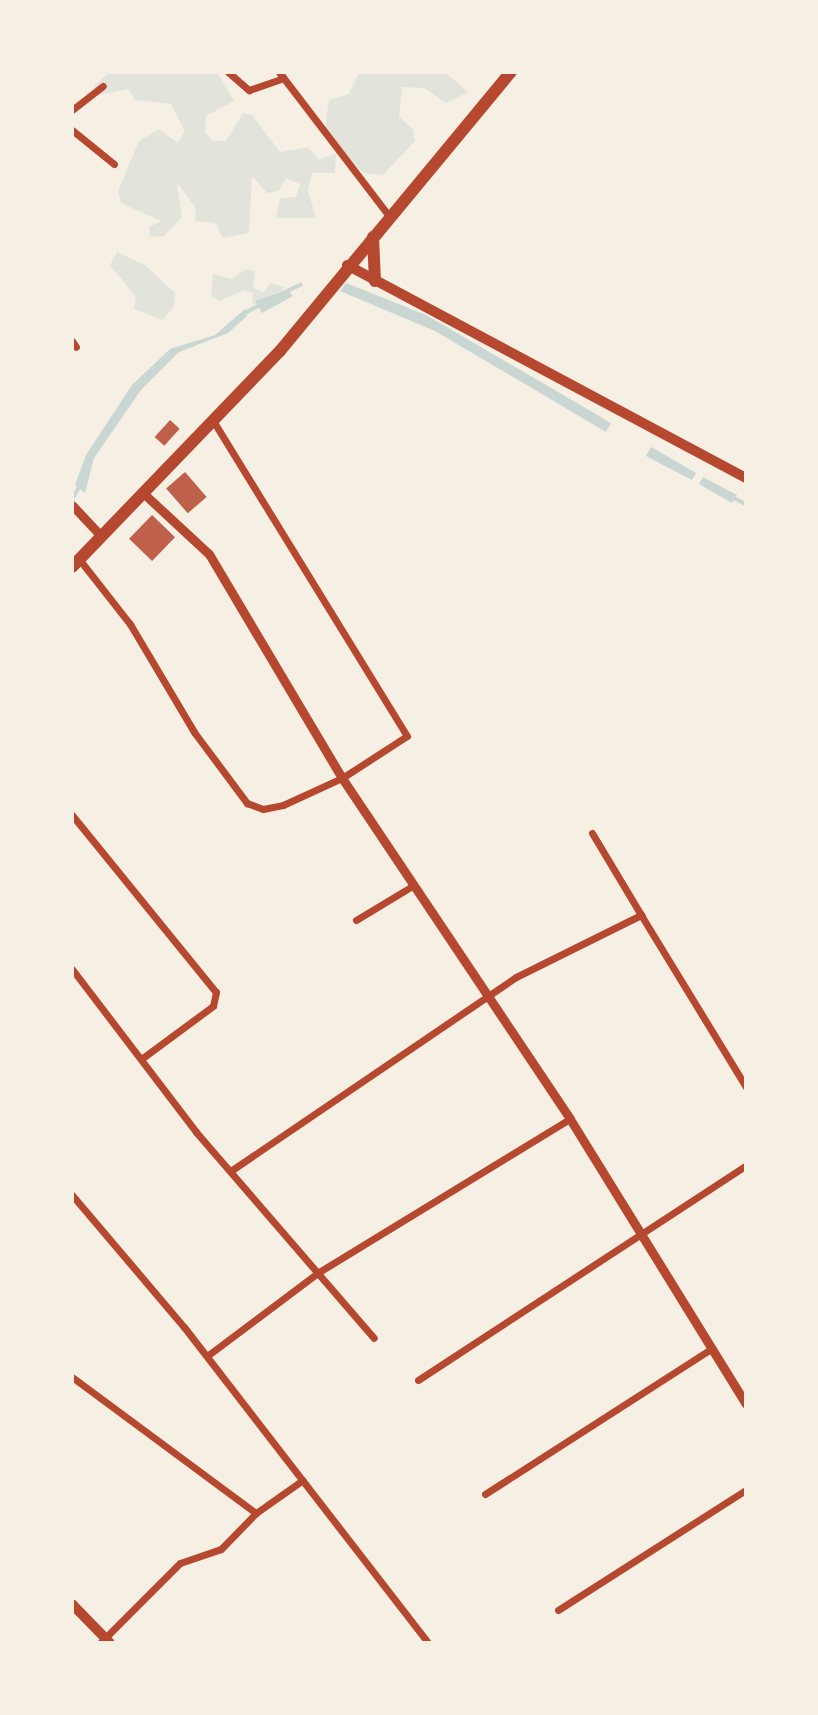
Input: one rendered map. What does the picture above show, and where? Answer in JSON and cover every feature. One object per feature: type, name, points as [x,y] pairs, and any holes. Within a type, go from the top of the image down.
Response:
[{"type":"main road","points":[[75,563],[280,351],[347,265],[511,72]]},
{"type":"main road","points":[[374,234],[369,258],[375,281]]},
{"type":"main road","points":[[347,265],[746,478]]},
{"type":"main road","points":[[72,1604],[105,1642]]},
{"type":"street","points":[[228,72],[248,90],[281,75],[389,216]]},
{"type":"street","points":[[72,110],[103,86]]},
{"type":"street","points":[[72,130],[114,164]]},
{"type":"street","points":[[75,563],[130,624],[194,732],[247,803],[263,809],[283,805],[342,778],[407,736],[212,419]]},
{"type":"street","points":[[142,492],[209,554],[342,778],[570,1119],[746,1404]]},
{"type":"street","points":[[72,505],[101,536]]},
{"type":"street","points":[[72,815],[216,992],[213,1006],[141,1059]]},
{"type":"street","points":[[592,833],[746,1087]]},
{"type":"street","points":[[356,919],[414,885]]},
{"type":"street","points":[[232,1170],[488,996],[642,915]]},
{"type":"street","points":[[72,969],[141,1059],[374,1338]]},
{"type":"street","points":[[207,1356],[319,1272],[570,1119]]},
{"type":"street","points":[[418,1380],[643,1236],[746,1165]]},
{"type":"street","points":[[72,1195],[207,1356],[428,1643]]},
{"type":"street","points":[[485,1494],[712,1348]]},
{"type":"street","points":[[72,1377],[256,1513]]},
{"type":"street","points":[[105,1642],[180,1563],[221,1549],[256,1513],[303,1480]]},
{"type":"street","points":[[558,1610],[746,1490]]},
{"type":"shaded area","points":[[110,72],[217,72],[234,101],[206,116],[205,132],[212,141],[226,141],[243,113],[252,115],[280,152],[308,147],[319,160],[336,153],[335,173],[312,173],[308,190],[316,218],[276,218],[280,198],[296,197],[300,184],[286,178],[279,191],[267,193],[252,176],[249,233],[223,238],[215,223],[195,221],[196,208],[177,183],[182,217],[164,236],[150,237],[149,227],[161,221],[121,203],[118,191],[139,141],[159,129],[178,143],[185,131],[171,104],[135,100],[128,89],[94,96],[95,85]]},
{"type":"shaded area","points":[[359,72],[445,72],[468,92],[446,103],[424,88],[402,87],[399,117],[413,129],[415,141],[383,175],[364,173],[324,134],[329,100],[349,94]]},
{"type":"shaded area","points":[[117,252],[146,266],[175,293],[174,307],[162,320],[134,309],[136,297],[110,265]]},
{"type":"shaded area","points":[[246,269],[255,271],[253,287],[263,293],[270,283],[284,287],[280,299],[252,304],[253,293],[245,290],[219,301],[211,296],[213,274],[231,279]]},
{"type":"shaded area","points":[[346,283],[426,315],[611,423],[606,432],[435,331],[340,291]]},
{"type":"shaded area","points":[[288,290],[293,296],[262,313],[255,301]]},
{"type":"shaded area","points":[[245,309],[247,316],[228,333],[179,352],[141,390],[94,458],[85,493],[75,485],[86,455],[132,385],[170,349],[215,335]]},
{"type":"shaded area","points":[[651,447],[696,473],[692,480],[646,456]]},
{"type":"shaded area","points":[[703,477],[737,495],[732,503],[699,484]]},
{"type":"building","points":[[170,420],[180,429],[164,446],[155,437]]},
{"type":"building","points":[[185,472],[207,497],[188,513],[166,488]]},
{"type":"building","points":[[152,515],[175,537],[152,561],[129,539]]},
{"type":"waterway","points":[[285,292],[300,285]]},
{"type":"waterway","points":[[245,313],[260,305]]},
{"type":"waterway","points":[[72,500],[80,485]]},
{"type":"waterway","points":[[732,497],[746,504]]}]
